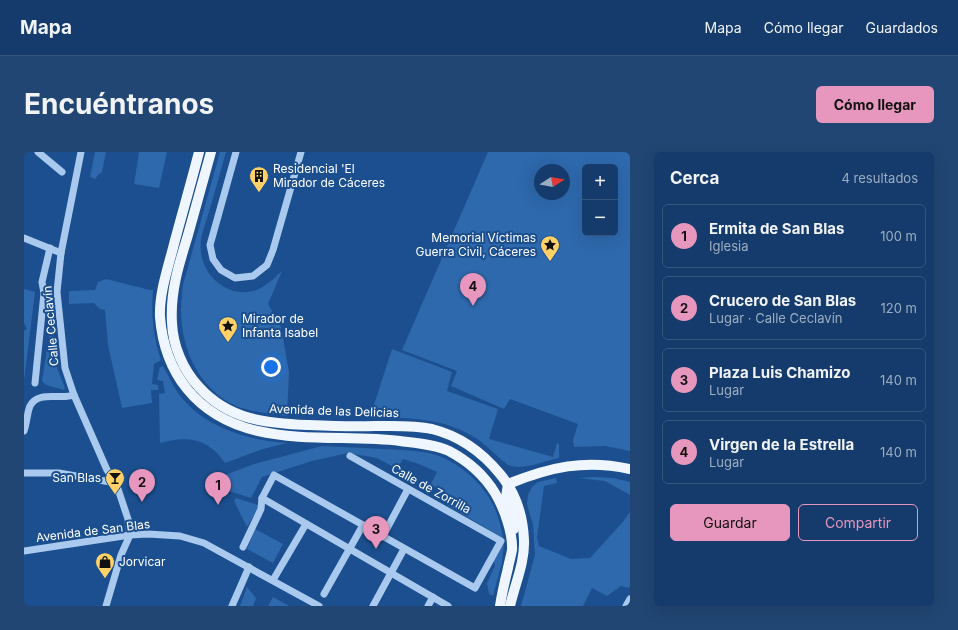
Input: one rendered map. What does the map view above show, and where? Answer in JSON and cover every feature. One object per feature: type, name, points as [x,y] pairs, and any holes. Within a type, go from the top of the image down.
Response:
[{"type":"main road","name":"Avenida de las Delicias","points":[[199,152],[164,282],[160,316],[169,359],[180,380],[193,396],[215,414],[239,426],[268,434],[391,440],[423,444],[447,450],[468,463],[487,480],[498,499],[508,522],[512,550],[500,606]]},
{"type":"main road","name":"Avenida de las Delicias","points":[[211,152],[176,277],[172,300],[172,325],[177,352],[189,377],[207,396],[228,411],[252,420],[272,424],[399,426],[430,429],[451,435],[473,448],[491,463],[508,484],[516,500],[522,520],[524,556],[510,606]]},
{"type":"main road","points":[[447,450],[462,454],[474,460],[494,481],[508,484],[529,476],[567,466],[590,464],[630,469]]},
{"type":"main road","points":[[508,484],[506,497],[515,520],[512,550]]},
{"type":"street","points":[[38,152],[62,172]]},
{"type":"street","name":"Calle Ceclavín","points":[[81,152],[62,252],[57,292],[64,368],[74,395],[107,470],[116,483],[128,519],[130,535]]},
{"type":"street","points":[[236,152],[210,245],[213,259],[221,270],[235,278],[253,276],[267,266],[301,152]]},
{"type":"street","points":[[24,238],[62,252]]},
{"type":"street","points":[[35,383],[44,293],[42,282],[50,248]]},
{"type":"street","points":[[44,293],[57,292]]},
{"type":"street","points":[[24,430],[31,405],[36,400],[43,396],[69,397],[74,395]]},
{"type":"street","name":"Calle de Zorrilla","points":[[350,456],[501,541],[475,588],[404,549]]},
{"type":"street","points":[[24,473],[59,473],[116,483]]},
{"type":"street","points":[[242,547],[262,509],[262,498],[274,475],[404,549],[373,606]]},
{"type":"street","points":[[383,536],[408,489]]},
{"type":"street","points":[[262,498],[448,606]]},
{"type":"street","points":[[274,580],[306,524]]},
{"type":"street","points":[[324,594],[363,525]]},
{"type":"street","name":"Avenida de San Blas","points":[[24,552],[130,535],[148,534],[193,538],[274,580],[320,606]]},
{"type":"street","points":[[106,606],[121,555],[130,535]]},
{"type":"street","points":[[232,606],[249,567]]},
{"type":"street","points":[[428,606],[433,597]]},
{"type":"street","points":[[626,606],[630,599]]},
{"type":"shaded area","points":[[95,152],[106,152],[102,172],[96,179],[90,177]]},
{"type":"shaded area","points":[[139,152],[167,152],[159,188],[134,184]]},
{"type":"shaded area","points":[[220,152],[226,152],[201,240],[204,264],[207,271],[217,282],[224,287],[239,292],[259,289],[282,271],[268,304],[281,327],[289,372],[287,416],[248,410],[223,399],[202,378],[189,353],[184,339],[181,310],[183,285]]},
{"type":"shaded area","points":[[488,152],[630,152],[630,451],[605,446],[574,447],[573,440],[578,424],[510,399],[504,409],[451,386],[457,371],[402,350]]},
{"type":"shaded area","points":[[106,279],[153,290],[153,325],[161,360],[154,364],[152,384],[158,385],[158,390],[151,390],[152,403],[122,408],[108,345],[105,310],[100,309],[94,303],[69,304],[69,291],[95,290],[98,282]]},
{"type":"shaded area","points":[[24,289],[35,292],[24,381],[24,331],[27,329],[24,323]]},
{"type":"shaded area","points":[[52,317],[57,368],[65,388],[64,390],[46,385],[42,381]]},
{"type":"shaded area","points":[[392,349],[452,372],[447,391],[498,409],[489,439],[553,457],[557,443],[559,444],[559,458],[534,465],[514,467],[508,465],[500,459],[477,439],[452,426],[425,420],[370,417]]},
{"type":"shaded area","points":[[163,366],[178,393],[188,405],[200,415],[226,430],[241,435],[256,439],[287,443],[263,449],[225,463],[212,449],[197,441],[180,439],[160,443],[159,394],[165,393],[163,381],[157,380],[160,367]]},
{"type":"shaded area","points":[[322,446],[414,451],[437,455],[452,462],[474,479],[486,493],[496,512],[503,538],[447,505],[448,496],[431,484],[437,472],[403,459],[397,469],[377,458],[348,453],[312,461],[262,477],[251,498],[210,485],[212,480],[254,464]]},
{"type":"shaded area","points":[[556,478],[557,483],[544,486],[537,538],[539,546],[571,559],[590,558],[630,512],[630,585],[629,588],[621,586],[607,596],[592,588],[583,606],[521,606],[535,555],[533,525],[527,504],[528,495],[532,487],[538,482]]},
{"type":"shaded area","points":[[578,478],[613,478],[630,482],[630,495],[605,481]]},
{"type":"shaded area","points":[[236,498],[258,505],[259,507],[247,527],[234,501]]},
{"type":"shaded area","points":[[255,529],[283,544],[273,563],[247,549]]},
{"type":"shaded area","points":[[504,543],[502,562],[493,596],[489,594],[487,583],[495,566],[494,560]]},
{"type":"shaded area","points":[[247,587],[256,598],[253,606],[240,606]]},
{"type":"shaded area","points":[[273,597],[289,606],[268,606]]},
{"type":"place","name":"Residencial 'El Mirador de Cáceres","points":[[259,193]]},
{"type":"place","name":"Memorial Víctimas Guerra Civil, Cáceres","points":[[550,262]]},
{"type":"place","name":"Virgen de la Estrella","points":[[473,306]]},
{"type":"place","name":"Mirador de Infanta Isabel","points":[[228,343]]},
{"type":"place","name":"San Blas","points":[[115,495]]},
{"type":"place","name":"Crucero de San Blas","points":[[142,502]]},
{"type":"place","name":"Ermita de San Blas","points":[[218,505]]},
{"type":"place","name":"Plaza Luis Chamizo","points":[[376,549]]},
{"type":"place","name":"Jorvicar","points":[[105,579]]}]
